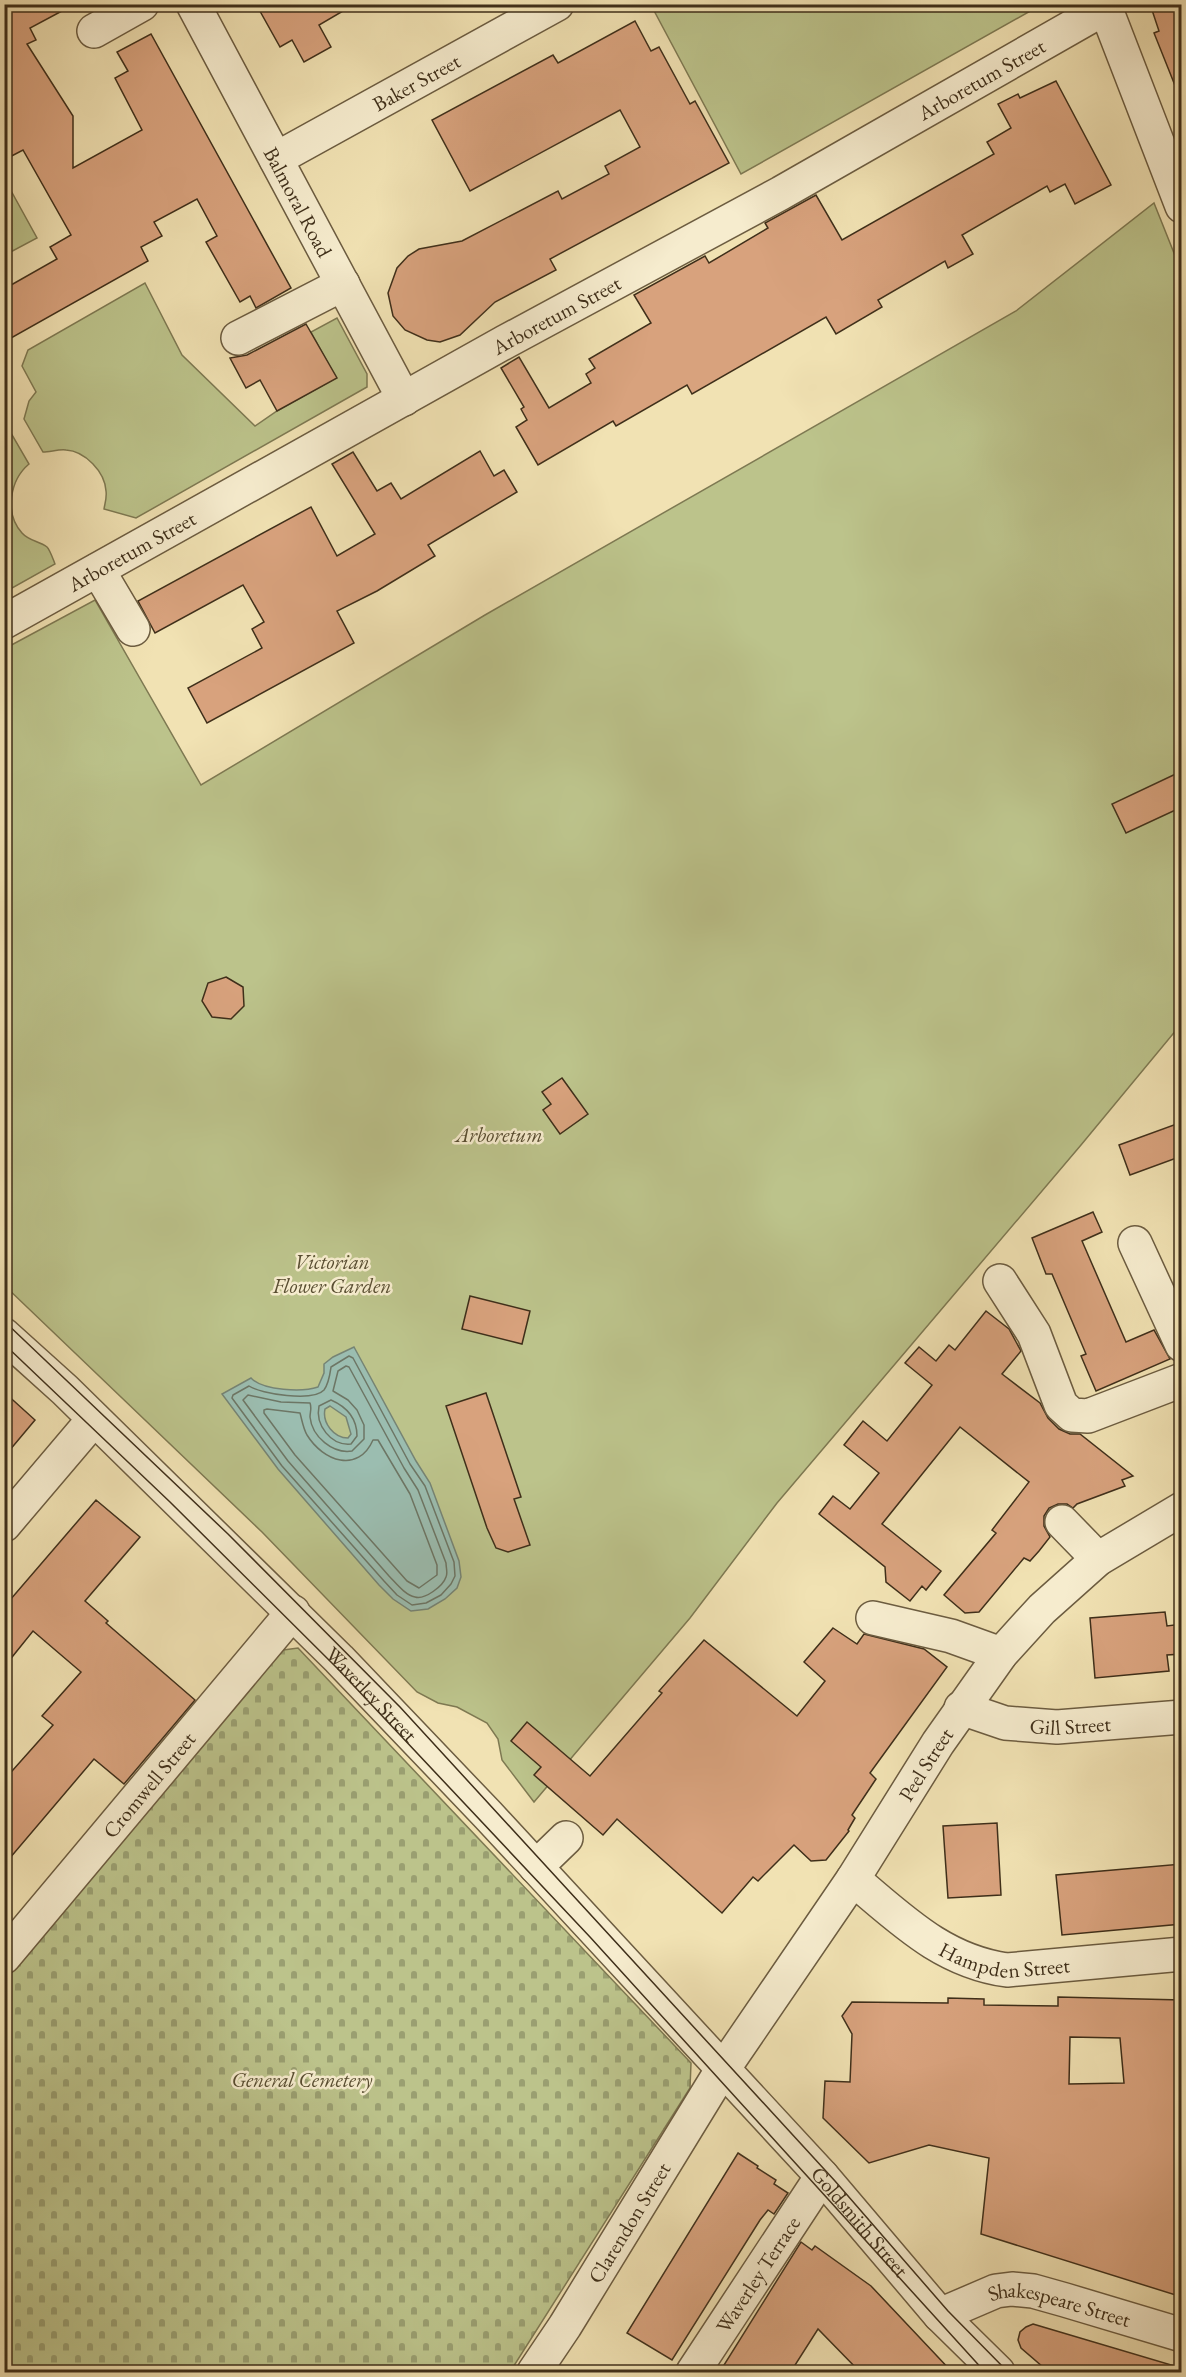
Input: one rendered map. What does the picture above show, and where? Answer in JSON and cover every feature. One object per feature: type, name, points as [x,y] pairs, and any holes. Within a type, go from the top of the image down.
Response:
[{"type":"street","points":[[94,31],[142,4]]},
{"type":"street","name":"Balmoral Road","points":[[193,4],[404,399]]},
{"type":"street","name":"Baker Street","points":[[276,159],[556,4]]},
{"type":"street","points":[[1105,6],[1182,206]]},
{"type":"street","name":"Arboretum Street","points":[[4,622],[404,399],[781,193],[1105,6]]},
{"type":"street","points":[[238,338],[343,284]]},
{"type":"street","points":[[98,570],[133,629]]},
{"type":"street","points":[[1135,1243],[1182,1345]]},
{"type":"street","points":[[1000,1281],[1034,1334],[1060,1405],[1072,1415],[1088,1416],[1182,1380]]},
{"type":"street","name":"Waverley Street","points":[[4,1335],[293,1612],[426,1749],[723,2070]]},
{"type":"street","points":[[4,1525],[94,1419]]},
{"type":"street","name":"Peel Street","points":[[723,2070],[853,1879],[961,1708],[1001,1653],[1042,1609],[1098,1559],[1182,1509]]},
{"type":"street","points":[[1062,1522],[1098,1559]]},
{"type":"street","name":"Cromwell Street","points":[[4,1957],[293,1612]]},
{"type":"street","points":[[873,1618],[951,1636],[1001,1653]]},
{"type":"street","name":"Gill Street","points":[[961,1708],[1005,1723],[1057,1727],[1182,1717]]},
{"type":"street","points":[[536,1867],[566,1838]]},
{"type":"street","name":"Hampden Street","points":[[853,1879],[915,1930],[952,1954],[982,1966],[1007,1970],[1182,1954]]},
{"type":"street","name":"Goldsmith Street","points":[[723,2070],[822,2176],[940,2315],[998,2373]]},
{"type":"street","name":"Clarendon Street","points":[[534,2373],[723,2070]]},
{"type":"street","name":"Waverley Terrace","points":[[693,2373],[822,2176]]},
{"type":"street","name":"Shakespeare Street","points":[[940,2315],[996,2291],[1012,2289],[1033,2291],[1182,2335]]},
{"type":"green space","points":[[651,5],[1041,5],[741,174]]},
{"type":"green space","points":[[4,178],[37,238],[5,255],[4,255]]},
{"type":"green space","name":"Arboretum","points":[[1154,203],[1182,273],[1181,1026],[777,1503],[690,1618],[534,1802],[502,1760],[498,1739],[487,1723],[457,1707],[438,1703],[417,1692],[262,1532],[5,1286],[4,649],[95,600],[201,785],[485,615],[1016,311]]},
{"type":"green space","points":[[145,283],[182,355],[255,426],[336,378],[311,332],[337,318],[367,374],[367,387],[136,518],[104,509],[105,484],[93,464],[73,451],[43,452],[24,419],[29,401],[36,392],[22,366],[28,350]]},
{"type":"green space","points":[[5,430],[11,433],[29,464],[17,479],[12,497],[11,507],[16,525],[25,536],[47,547],[55,564],[5,592]]},
{"type":"green space","name":"General Cemetery","points":[[298,1648],[691,2063],[690,2088],[510,2372],[5,2372],[5,1976],[276,1651]]},
{"type":"water","points":[[354,1347],[430,1483],[459,1561],[461,1577],[457,1588],[445,1599],[428,1609],[411,1611],[393,1599],[379,1585],[278,1469],[222,1394],[251,1378],[264,1386],[274,1388],[303,1390],[318,1387],[324,1373],[324,1364]],"holes":[[[330,1406],[346,1417],[351,1434],[348,1438],[330,1429],[325,1419],[325,1409]]]},
{"type":"building","points":[[4,4],[75,4],[30,28],[36,40],[27,44],[73,116],[73,168],[142,130],[115,78],[128,71],[117,52],[151,34],[291,288],[256,308],[250,296],[240,302],[206,242],[217,236],[197,199],[154,222],[162,236],[141,247],[148,261],[4,342],[4,289],[57,259],[50,247],[71,235],[23,150],[4,160]]},
{"type":"building","points":[[256,4],[355,4],[319,25],[331,47],[304,62],[292,40],[280,47]]},
{"type":"building","points":[[1150,4],[1182,4],[1182,98],[1180,98],[1154,33],[1159,31]]},
{"type":"building","points":[[635,21],[651,51],[659,47],[690,104],[695,101],[729,163],[550,259],[556,270],[495,302],[460,335],[440,342],[427,340],[405,330],[393,316],[388,293],[397,268],[408,256],[419,249],[462,241],[558,191],[562,199],[609,174],[605,166],[640,147],[620,110],[470,191],[432,120],[553,55],[558,63]]},
{"type":"building","points":[[1056,81],[1111,185],[1075,204],[1065,184],[1050,192],[1047,186],[962,235],[973,254],[948,268],[945,261],[878,300],[882,307],[836,334],[826,317],[692,394],[687,385],[616,426],[613,421],[538,465],[516,427],[527,420],[521,409],[524,407],[501,368],[519,357],[549,408],[591,383],[586,374],[595,368],[589,359],[651,323],[634,295],[705,256],[709,263],[768,228],[765,223],[816,195],[842,240],[994,154],[987,142],[1011,128],[998,104],[1018,94],[1020,98]]},
{"type":"building","points":[[306,324],[337,378],[277,411],[260,380],[246,388],[230,358],[247,355]]},
{"type":"building","points":[[480,451],[494,476],[504,470],[517,492],[428,545],[435,556],[377,591],[337,611],[354,643],[207,723],[188,688],[262,648],[252,629],[264,622],[243,585],[155,633],[138,601],[311,507],[337,556],[375,534],[332,464],[353,452],[377,491],[391,483],[401,499]]},
{"type":"building","points":[[1182,771],[1182,807],[1126,833],[1112,804]]},
{"type":"building","points":[[226,977],[243,987],[244,1006],[231,1019],[212,1017],[202,1001],[208,983]]},
{"type":"building","points":[[562,1078],[588,1114],[560,1134],[543,1110],[551,1104],[542,1092]]},
{"type":"building","points":[[1182,1122],[1182,1156],[1130,1175],[1119,1145]]},
{"type":"building","points":[[1093,1212],[1102,1232],[1082,1241],[1126,1342],[1154,1330],[1170,1359],[1096,1391],[1081,1356],[1086,1354],[1052,1274],[1046,1274],[1032,1238]]},
{"type":"building","points":[[470,1296],[530,1311],[522,1344],[462,1329]]},
{"type":"building","points":[[986,1311],[1009,1329],[1021,1351],[1002,1374],[1040,1403],[1048,1418],[1059,1429],[1070,1434],[1080,1434],[1133,1476],[1122,1480],[1125,1486],[1077,1504],[1073,1508],[1067,1504],[1058,1504],[1049,1508],[1044,1516],[1044,1526],[1050,1537],[1039,1551],[1030,1561],[1024,1558],[979,1612],[965,1613],[944,1595],[996,1533],[992,1530],[1029,1482],[960,1427],[882,1524],[941,1571],[926,1590],[922,1586],[910,1601],[886,1582],[885,1567],[819,1514],[833,1496],[850,1509],[879,1473],[844,1445],[863,1421],[887,1441],[932,1385],[905,1363],[919,1347],[936,1361],[949,1345],[955,1350]]},
{"type":"building","points":[[4,1392],[35,1420],[4,1457]]},
{"type":"building","points":[[486,1393],[521,1497],[514,1499],[530,1545],[508,1552],[496,1548],[487,1528],[446,1406]]},
{"type":"building","points":[[96,1500],[140,1537],[85,1601],[108,1621],[106,1623],[195,1700],[124,1784],[94,1759],[4,1865],[4,1780],[53,1725],[42,1716],[81,1672],[33,1631],[4,1667],[4,1607]]},
{"type":"building","points":[[1165,1612],[1167,1626],[1182,1624],[1182,1654],[1167,1655],[1169,1671],[1095,1678],[1090,1618]]},
{"type":"building","points":[[833,1628],[857,1644],[864,1634],[924,1649],[947,1667],[870,1773],[876,1779],[852,1815],[855,1818],[849,1831],[826,1860],[811,1861],[794,1845],[758,1881],[753,1877],[722,1913],[617,1819],[603,1835],[534,1775],[541,1767],[511,1741],[527,1722],[590,1776],[662,1693],[659,1691],[704,1640],[797,1716],[825,1681],[804,1662]]},
{"type":"building","points":[[997,1823],[1001,1895],[948,1898],[943,1826]]},
{"type":"building","points":[[1182,1864],[1182,1924],[1062,1935],[1056,1875]]},
{"type":"building","points":[[1058,1997],[1182,2000],[1182,2297],[981,2234],[989,2158],[929,2145],[869,2163],[823,2118],[825,2081],[850,2082],[852,2034],[842,2016],[852,2002],[948,2003],[948,1998],[984,1999],[984,2005],[1058,2006]],"holes":[[[1070,2037],[1120,2038],[1124,2083],[1069,2084]]]},
{"type":"building","points":[[738,2153],[776,2180],[774,2184],[788,2193],[774,2214],[768,2210],[760,2220],[672,2360],[627,2333]]},
{"type":"building","points":[[801,2242],[812,2250],[815,2246],[871,2286],[953,2373],[861,2373],[818,2329],[790,2373],[719,2373]]},
{"type":"building","points":[[1033,2324],[1178,2367],[1177,2373],[1050,2373],[1021,2348],[1018,2340],[1020,2332]]},
{"type":"tram line","points":[[4,1321],[228,1534],[400,1707],[835,2181],[948,2311],[1008,2372]]},
{"type":"tram line","points":[[4,1344],[170,1502],[338,1669],[590,1937],[985,2372]]},
{"type":"park label","name":"Victorian Flower Garden","points":[[332,1273]]}]
